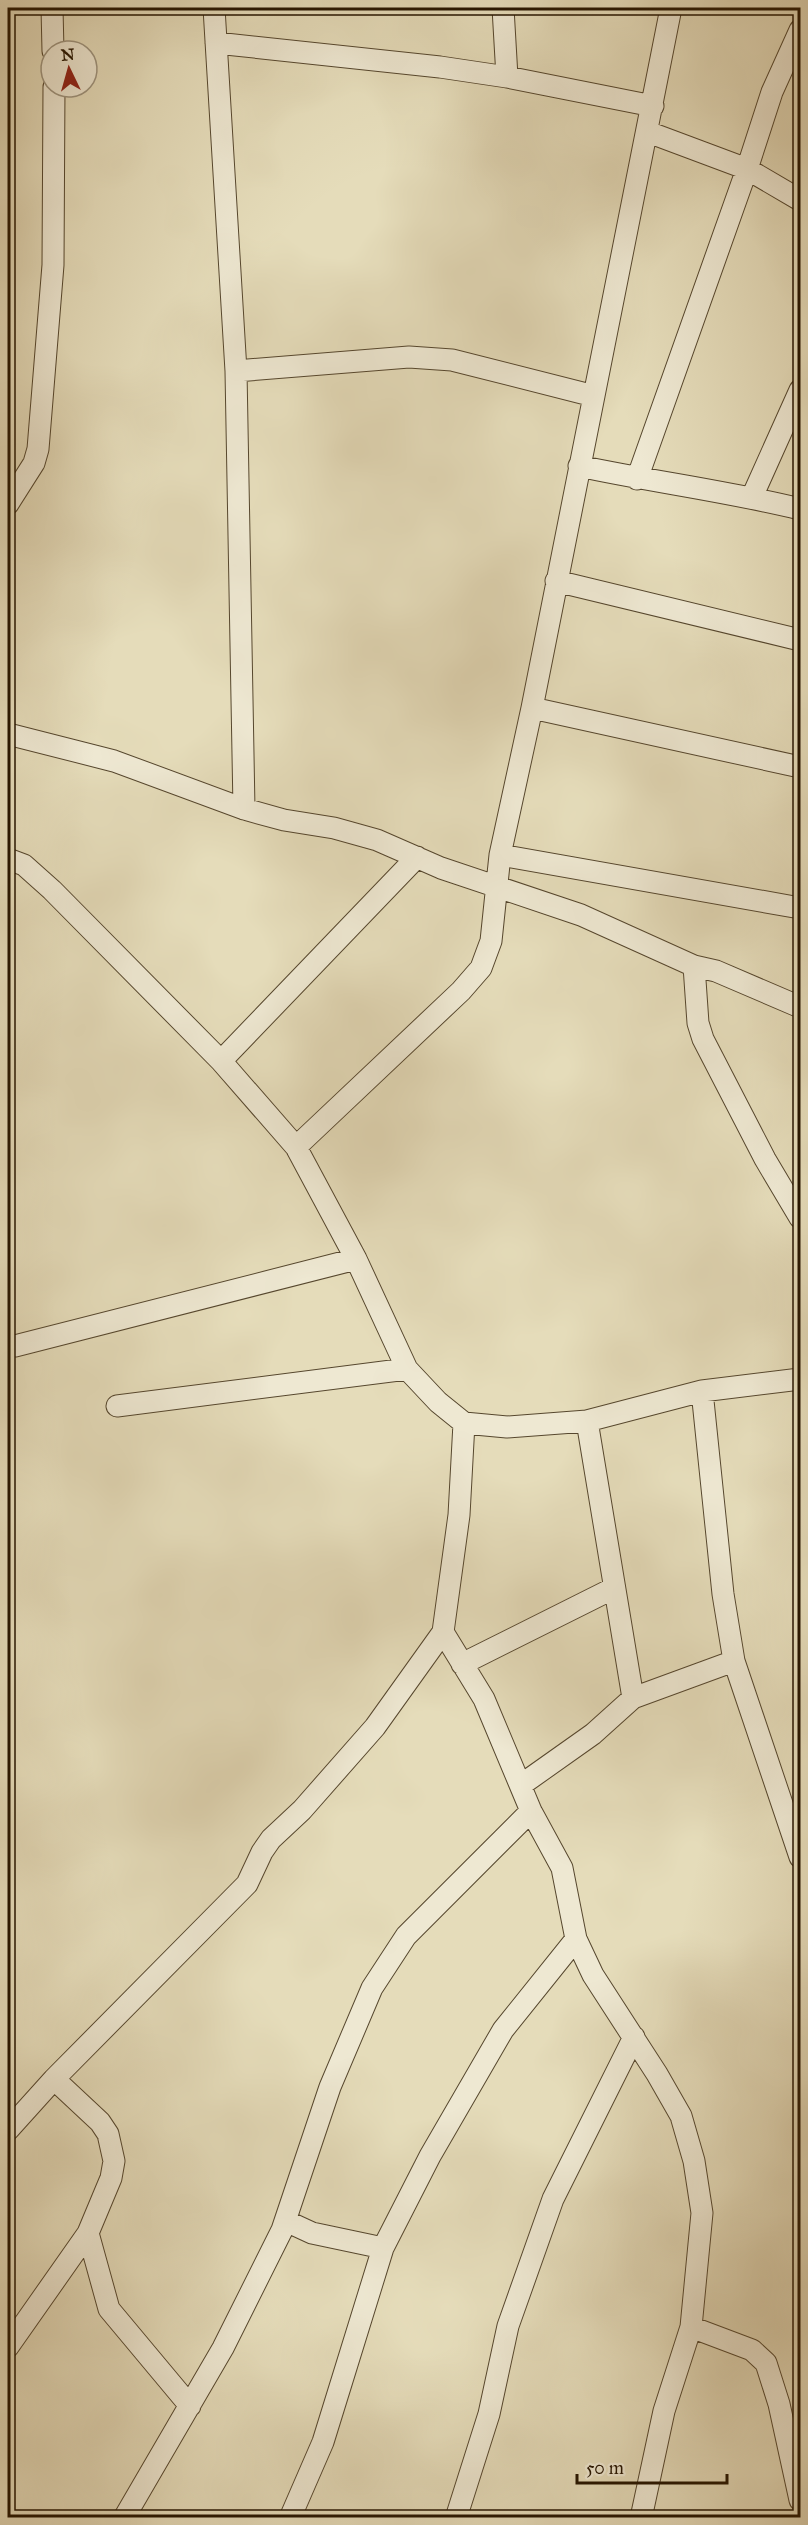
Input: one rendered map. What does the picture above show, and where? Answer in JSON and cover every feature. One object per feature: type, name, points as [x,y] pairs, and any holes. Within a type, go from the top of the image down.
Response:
[{"type":"street","points":[[52,8],[53,39]]},
{"type":"street","points":[[214,8],[236,371],[244,809]]},
{"type":"street","points":[[502,8],[507,77]]},
{"type":"street","points":[[296,1147],[462,991],[481,968],[491,941],[500,855],[532,708],[671,8]]},
{"type":"street","points":[[637,479],[772,92],[801,30]]},
{"type":"street","points":[[216,43],[440,67],[507,77],[653,106]]},
{"type":"street","points":[[8,504],[34,463],[38,449],[53,265],[54,99]]},
{"type":"street","points":[[648,132],[747,169],[801,200]]},
{"type":"street","points":[[236,371],[409,357],[427,358],[452,360],[594,396]]},
{"type":"street","points":[[752,497],[801,390]]},
{"type":"street","points":[[579,466],[637,479],[752,497],[801,508]]},
{"type":"street","points":[[556,581],[801,640]]},
{"type":"street","points":[[532,708],[801,767]]},
{"type":"street","points":[[8,734],[114,761],[244,809],[377,840],[441,868],[582,915],[694,966],[716,971],[801,1007]]},
{"type":"street","points":[[500,855],[801,908]]},
{"type":"street","points":[[221,1061],[417,857]]},
{"type":"street","points":[[8,859],[24,865],[52,890],[221,1061],[296,1147],[356,1259],[407,1369],[438,1402],[464,1423],[507,1427],[586,1421],[702,1391],[801,1379]]},
{"type":"street","points":[[694,966],[698,1023],[703,1039],[765,1159],[801,1218]]},
{"type":"street","points":[[15,1346],[356,1259]]},
{"type":"street","points":[[117,1406],[407,1369]]},
{"type":"street","points":[[702,1391],[723,1594],[734,1661],[801,1857]]},
{"type":"street","points":[[586,1421],[633,1698]]},
{"type":"street","points":[[8,2130],[54,2079],[247,1884],[262,1852],[271,1839],[302,1810],[375,1727],[443,1632],[459,1515],[464,1423]]},
{"type":"street","points":[[462,1664],[614,1588]]},
{"type":"street","points":[[443,1632],[484,1699],[531,1811],[562,1868],[576,1940],[593,1975],[681,2116],[694,2161],[702,2213],[690,2327],[664,2411],[641,2517]]},
{"type":"street","points":[[521,1785],[593,1734],[633,1698],[734,1661]]},
{"type":"street","points":[[124,2517],[223,2348],[286,2221],[304,2158],[330,2087],[372,1988],[406,1936],[531,1811]]},
{"type":"street","points":[[290,2517],[324,2442],[383,2248],[430,2156],[503,2030],[576,1940]]},
{"type":"street","points":[[456,2517],[489,2414],[508,2326],[549,2210],[633,2037]]},
{"type":"street","points":[[8,2347],[88,2233],[111,2178],[114,2161],[108,2134],[100,2122],[54,2079]]},
{"type":"street","points":[[286,2221],[312,2233],[383,2248]]},
{"type":"street","points":[[88,2233],[109,2309],[190,2406]]},
{"type":"street","points":[[690,2327],[752,2350],[766,2363],[779,2404],[801,2500]]}]
